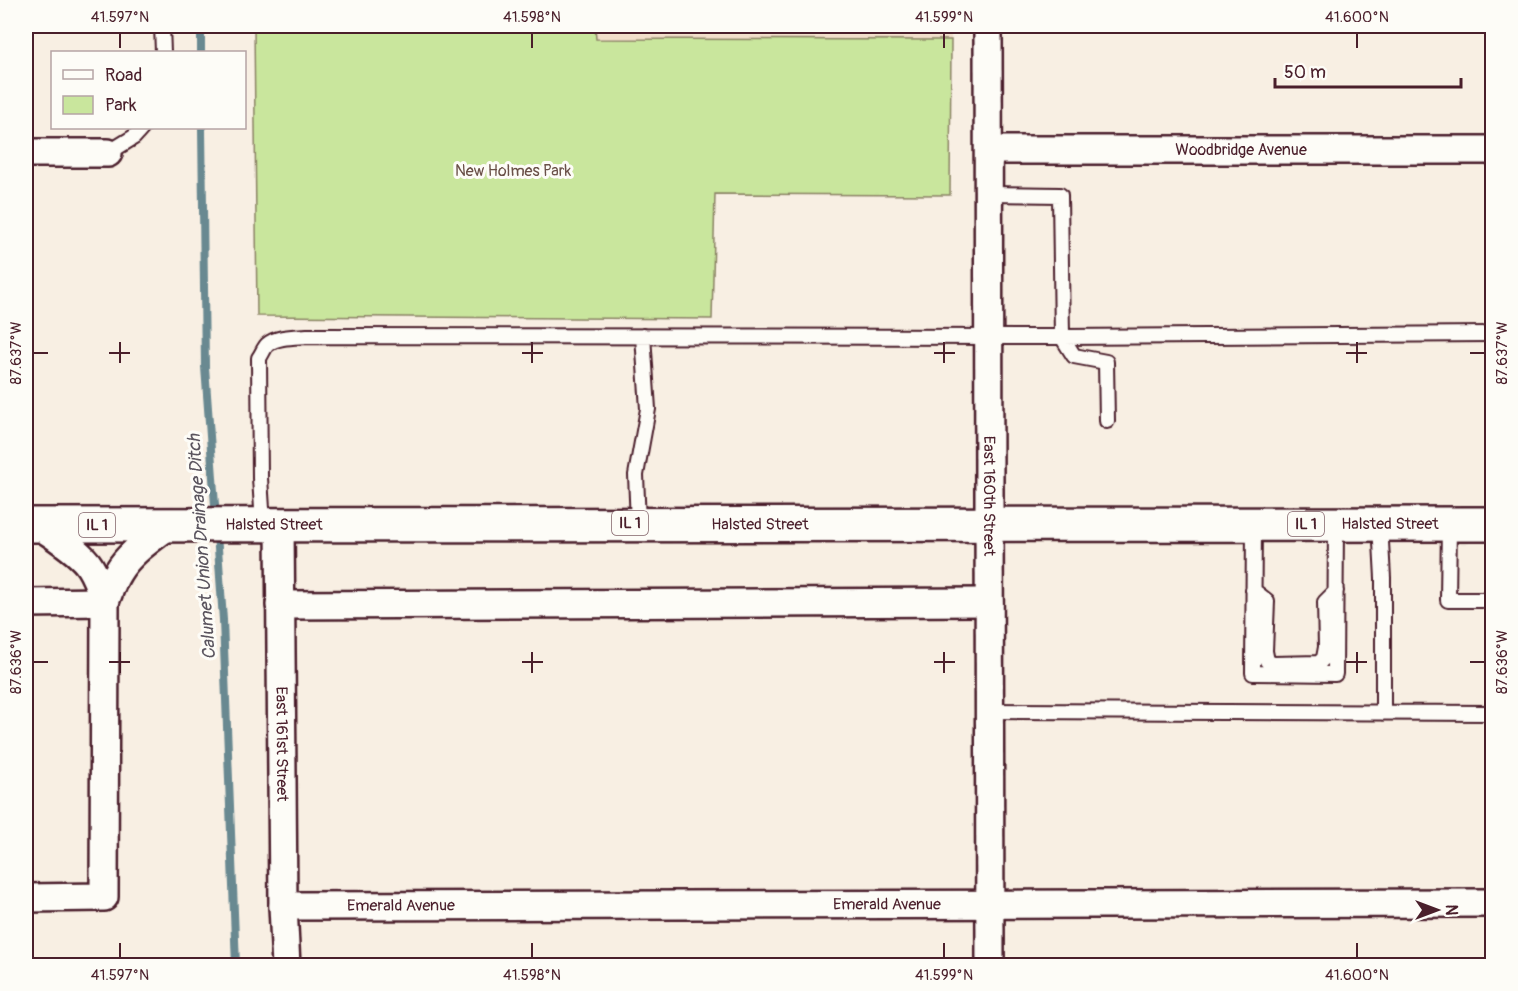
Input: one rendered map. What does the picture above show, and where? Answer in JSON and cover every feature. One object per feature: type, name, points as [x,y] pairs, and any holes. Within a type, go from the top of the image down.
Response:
[{"type":"main road","name":"Halsted Street","points":[[32,525],[1492,524]]},
{"type":"street","name":"East 160th Street","points":[[988,26],[990,966]]},
{"type":"street","name":"Woodbridge Avenue","points":[[989,150],[1492,150]]},
{"type":"street","points":[[26,153],[108,153]]},
{"type":"street","name":"East 161st Street","points":[[272,524],[280,605],[283,906],[286,966]]},
{"type":"street","points":[[32,525],[77,552],[86,561],[105,602]]},
{"type":"street","points":[[26,898],[104,897],[105,602],[112,583],[132,553],[170,525]]},
{"type":"street","points":[[26,603],[105,602]]},
{"type":"street","points":[[280,605],[989,602]]},
{"type":"street","name":"Emerald Avenue","points":[[283,906],[1492,903]]},
{"type":"lane","points":[[162,26],[163,51]]},
{"type":"lane","points":[[108,153],[134,137],[141,129]]},
{"type":"lane","points":[[989,194],[1060,195],[1062,337],[1074,356],[1106,363],[1107,421]]},
{"type":"lane","points":[[272,524],[260,478],[259,358],[266,345],[287,337],[1062,337],[1492,334]]},
{"type":"lane","points":[[638,524],[636,475],[648,409],[643,336]]},
{"type":"lane","points":[[1254,524],[1253,673],[1335,674],[1336,524]]},
{"type":"lane","points":[[1380,524],[1383,578],[1383,713]]},
{"type":"lane","points":[[1449,524],[1448,600],[1492,600]]},
{"type":"lane","points":[[989,711],[1492,713]]},
{"type":"shaded area","points":[[595,26],[951,26],[951,40],[595,39]]},
{"type":"green space","name":"New Holmes Park","points":[[254,26],[595,26],[596,39],[951,40],[950,195],[715,194],[712,319],[257,316]]},
{"type":"waterway","name":"Calumet Union Drainage Ditch","points":[[201,26],[201,51]]},
{"type":"waterway","name":"Calumet Union Drainage Ditch","points":[[202,129],[205,367],[216,519]]},
{"type":"waterway","name":"Calumet Union Drainage Ditch","points":[[217,534],[223,620],[236,966]]}]
